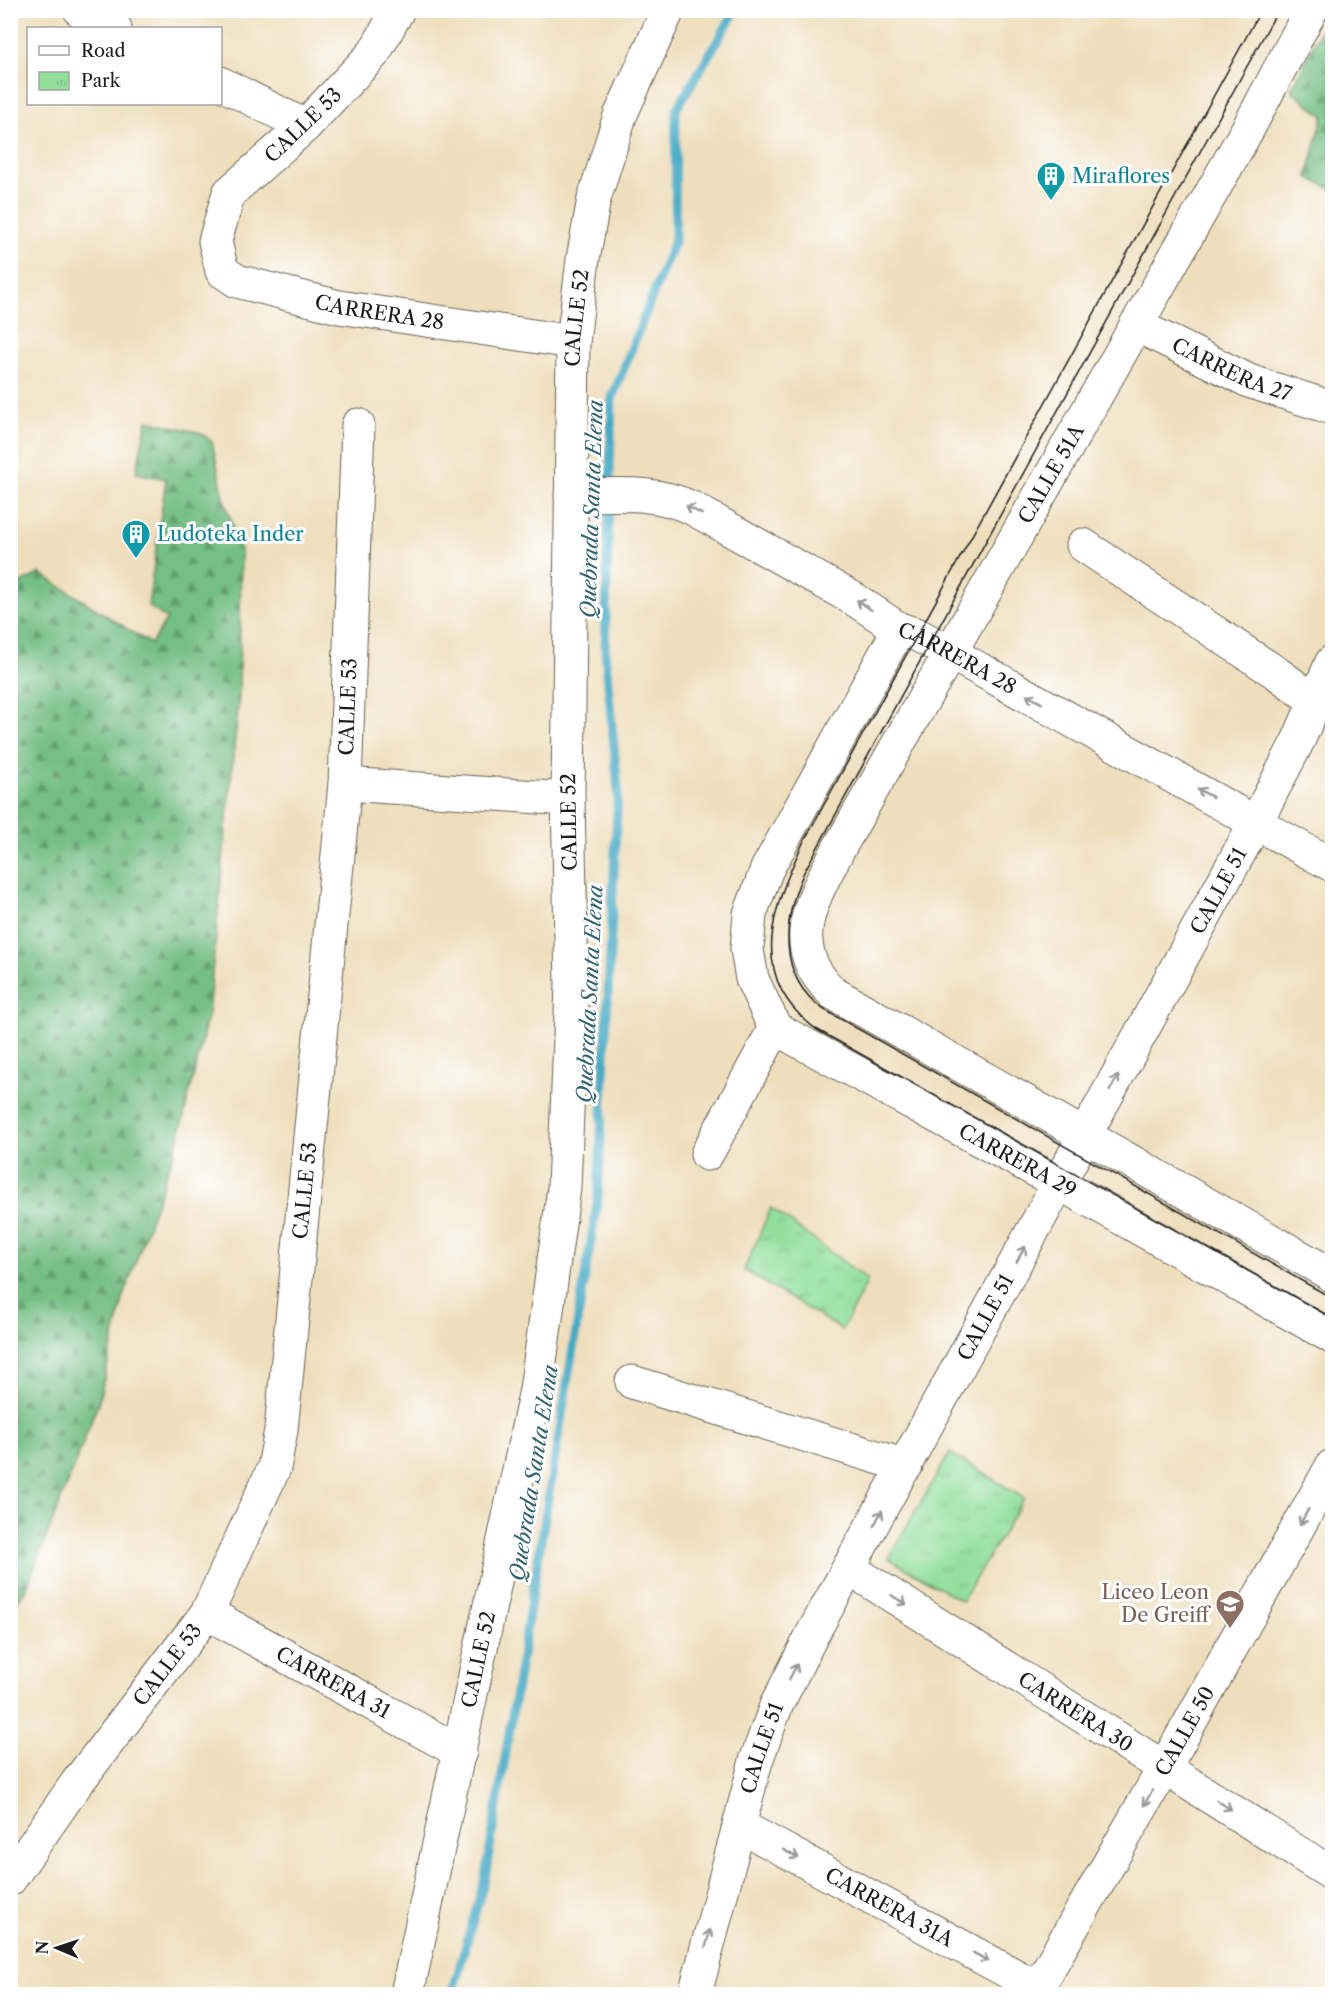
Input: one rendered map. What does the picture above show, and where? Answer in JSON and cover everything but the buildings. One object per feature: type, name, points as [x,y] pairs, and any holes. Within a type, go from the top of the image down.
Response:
[{"type":"street","name":"CALLE 53","points":[[215,241],[229,194],[305,126],[374,53],[398,10]]},
{"type":"street","name":"CALLE 52","points":[[407,1995],[536,1390],[564,1188],[572,987],[568,799],[580,495],[573,342],[583,259],[594,200],[620,116],[668,10]]},
{"type":"street","name":"CALLE 51A","points":[[1085,1135],[833,993],[810,965],[805,942],[808,918],[817,891],[1311,10]]},
{"type":"street","points":[[83,11],[113,27]]},
{"type":"street","points":[[222,84],[305,126]]},
{"type":"street","name":"CARRERA 28","points":[[215,241],[222,271],[237,281],[339,307],[573,342]]},
{"type":"street","name":"CARRERA 27","points":[[1136,325],[1249,381],[1332,408]]},
{"type":"street","name":"CALLE 53","points":[[10,1879],[76,1784],[207,1613],[274,1468],[281,1430],[345,784],[358,425]]},
{"type":"street","name":"CARRERA 28","points":[[580,495],[653,495],[671,499],[692,508],[854,599],[899,629],[918,635],[951,652],[1332,865]]},
{"type":"street","points":[[1083,545],[1315,701]]},
{"type":"street","points":[[707,1154],[775,1028],[752,979],[747,949],[750,914],[767,869],[899,629]]},
{"type":"street","name":"CALLE 51","points":[[695,1995],[756,1761],[776,1706],[812,1635],[1256,822],[1332,662]]},
{"type":"street","points":[[345,784],[568,799]]},
{"type":"street","name":"CARRERA 29","points":[[775,1028],[1059,1183],[1332,1337]]},
{"type":"street","points":[[1085,1135],[1332,1275]]},
{"type":"street","points":[[632,1382],[906,1466]]},
{"type":"street","name":"CALLE 50","points":[[1036,1991],[1165,1768],[1332,1466]]},
{"type":"street","name":"CARRERA 30","points":[[850,1569],[1332,1874]]},
{"type":"street","name":"CARRERA 31","points":[[207,1613],[460,1752]]},
{"type":"street","name":"CARRERA 31A","points":[[740,1826],[1036,1991]]},
{"type":"green space","points":[[1332,11],[1332,189],[1307,177],[1323,116],[1291,90]]},
{"type":"green space","points":[[147,420],[201,433],[212,442],[225,502],[241,551],[239,696],[208,1015],[178,1141],[124,1295],[98,1404],[27,1587],[11,1612],[11,588],[40,573],[151,644],[167,619],[148,606],[166,479],[136,473]]},
{"type":"green space","points":[[771,1208],[868,1280],[842,1330],[744,1270]]},
{"type":"green space","points":[[950,1453],[1024,1498],[962,1601],[888,1558]]},
{"type":"waterway","name":"Quebrada Santa Elena","points":[[452,1994],[485,1878],[598,1198],[618,790],[605,651],[612,398],[675,239],[676,110],[736,10]]},
{"type":"tram line","points":[[1261,10],[804,841],[775,915],[772,940],[773,964],[780,987],[794,1009],[816,1029],[1332,1318]]},
{"type":"tram line","points":[[1278,10],[803,874],[791,910],[788,946],[791,964],[798,980],[808,996],[823,1009],[1332,1298]]},
{"type":"place","name":"Miraflores","points":[[1051,202]]},
{"type":"place","name":"Ludoteka Inder","points":[[136,560]]},
{"type":"place","name":"Liceo Leon De Greiff","points":[[1230,1630]]}]
